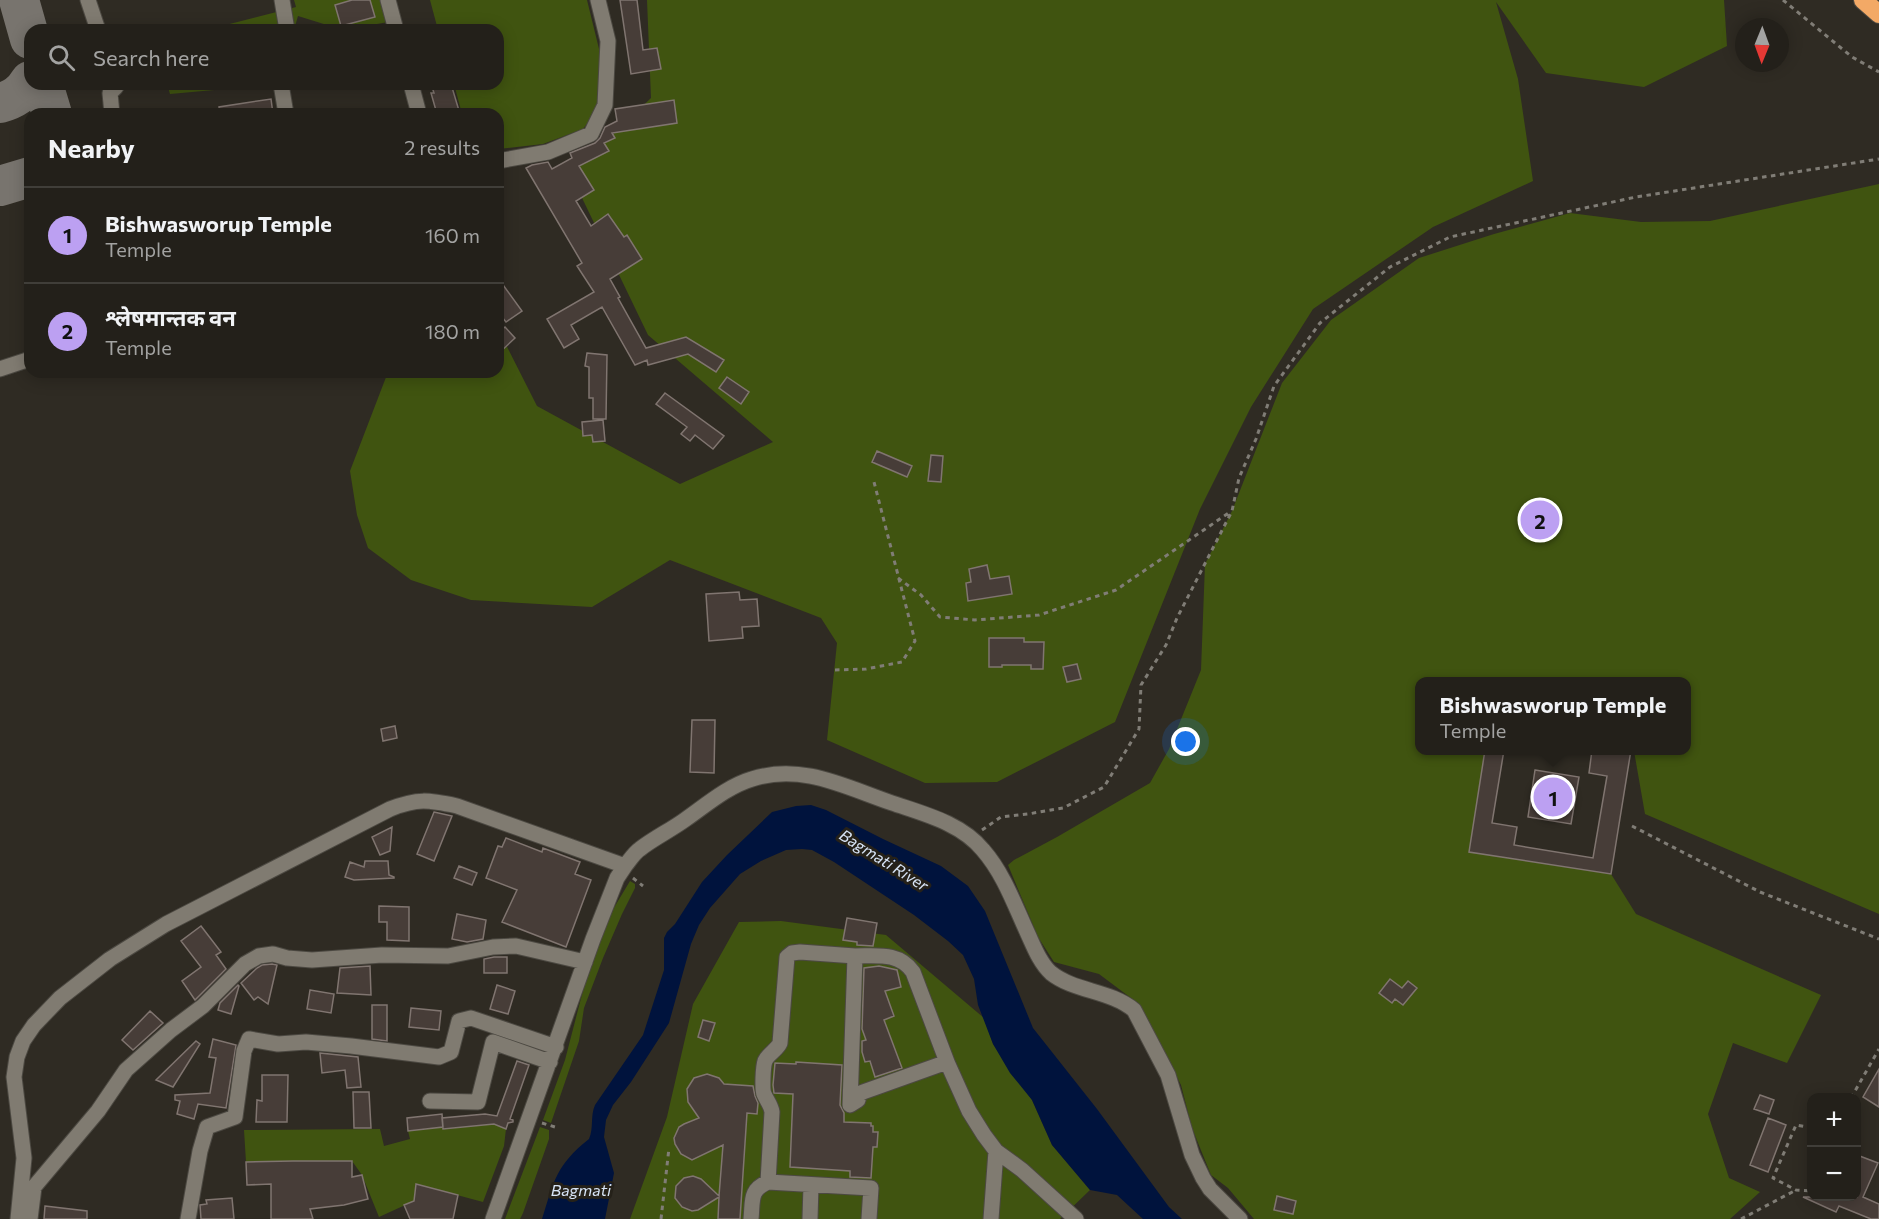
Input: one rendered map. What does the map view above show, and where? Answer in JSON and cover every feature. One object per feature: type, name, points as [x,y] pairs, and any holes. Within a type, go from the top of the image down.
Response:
[{"type":"highway","points":[[1863,0],[1879,14]]},
{"type":"street","points":[[88,0],[96,24]]},
{"type":"street","points":[[282,0],[286,24]]},
{"type":"street","points":[[388,0],[394,24]]},
{"type":"street","points":[[504,160],[548,152],[591,134],[605,105],[606,94],[608,41],[598,0]]},
{"type":"street","points":[[111,108],[110,93],[113,90]]},
{"type":"street","points":[[281,90],[285,108]]},
{"type":"street","points":[[413,90],[417,108]]},
{"type":"street","points":[[0,369],[24,361]]},
{"type":"street","points":[[493,1219],[617,878],[639,849],[667,833],[721,794],[750,779],[779,773],[807,775],[842,784],[930,816],[971,837],[999,872],[1035,949],[1051,972],[1064,981],[1119,1000],[1134,1010],[1168,1075],[1192,1155],[1203,1178],[1209,1189],[1240,1219]]},
{"type":"street","points":[[30,1219],[14,1077],[17,1057],[23,1041],[34,1024],[60,998],[110,959],[166,924],[390,809],[410,801],[430,801],[457,806],[625,866]]},
{"type":"street","points":[[18,1219],[28,1186],[63,1155],[98,1112],[126,1070],[171,1030],[203,1006],[245,964],[259,956],[273,954],[287,958],[312,960],[382,955],[448,956],[494,947],[516,946],[585,962]]},
{"type":"street","points":[[768,1182],[772,1112],[771,1104],[763,1091],[765,1060],[780,1043],[788,957],[792,953],[800,952],[893,957],[908,964],[913,972],[947,1062],[969,1111],[984,1135],[996,1151],[1022,1170],[1076,1219]]},
{"type":"street","points":[[855,956],[850,1105],[858,1100],[859,1094],[863,1092],[947,1062]]},
{"type":"street","points":[[188,1219],[200,1151],[207,1127],[235,1117],[244,1051],[249,1039],[278,1044],[306,1042],[351,1046],[439,1057],[451,1052],[459,1021],[471,1018],[556,1047]]},
{"type":"street","points":[[430,1101],[478,1102],[493,1042],[550,1062]]},
{"type":"street","points":[[991,1219],[996,1151]]},
{"type":"street","points":[[751,1219],[755,1189],[768,1182],[871,1188],[869,1219]]},
{"type":"street","points":[[810,1219],[811,1185]]},
{"type":"path","points":[[1784,0],[1852,57],[1879,72]]},
{"type":"path","points":[[971,837],[1001,817],[1063,808],[1104,787],[1139,729],[1141,685],[1166,645],[1177,618],[1232,511],[1239,478],[1256,439],[1274,386],[1320,323],[1390,267],[1450,237],[1636,197],[1879,159]]},
{"type":"path","points":[[835,670],[866,669],[902,662],[915,641],[874,482]]},
{"type":"path","points":[[898,578],[921,596],[939,617],[975,620],[1039,615],[1116,590],[1232,511]]},
{"type":"path","points":[[1632,826],[1760,892],[1879,939]]},
{"type":"path","points":[[1854,1093],[1879,1049]]},
{"type":"path","points":[[1807,1127],[1796,1125],[1773,1179],[1796,1190],[1807,1191]]},
{"type":"path","points":[[661,1219],[669,1148]]},
{"type":"path","points":[[1741,1219],[1796,1190]]},
{"type":"green space","points":[[294,0],[386,0],[394,21],[377,24],[324,24],[298,16],[296,24],[229,24],[296,7]]},
{"type":"green space","points":[[430,0],[587,0],[600,53],[600,90],[596,112],[583,129],[543,144],[504,148],[504,108],[460,108],[456,90],[504,90],[504,24],[436,24]]},
{"type":"green space","points":[[647,0],[1724,0],[1727,46],[1644,87],[1546,73],[1496,2],[1518,79],[1533,181],[1433,227],[1313,309],[1251,407],[1200,509],[1115,722],[997,782],[925,783],[827,740],[837,643],[821,618],[670,560],[592,607],[471,600],[411,580],[368,548],[357,515],[350,471],[386,378],[504,378],[504,341],[537,406],[680,484],[773,442],[648,335],[571,175],[651,98]]},
{"type":"green space","points":[[169,90],[215,90],[170,94]]},
{"type":"green space","points":[[1879,184],[1879,914],[1645,814],[1635,755],[1691,755],[1691,677],[1415,677],[1415,755],[1484,755],[1469,852],[1611,874],[1636,914],[1821,995],[1787,1063],[1733,1043],[1708,1114],[1729,1178],[1760,1192],[1730,1219],[1254,1219],[1228,1188],[1211,1175],[1192,1128],[1181,1085],[1139,1004],[1099,974],[1054,962],[1038,937],[1008,865],[1150,783],[1169,749],[1201,670],[1205,564],[1232,511],[1282,383],[1331,320],[1419,258],[1570,213],[1641,222],[1710,221]]},
{"type":"green space","points":[[630,881],[635,884],[635,888],[603,958],[584,1008],[579,1041],[551,1123],[543,1120],[565,1060],[586,979],[612,911]]},
{"type":"green space","points":[[781,921],[886,935],[984,1018],[993,1044],[1032,1100],[1052,1145],[1090,1190],[1060,1219],[630,1219],[667,1117],[693,1004],[739,922]]},
{"type":"green space","points":[[494,1124],[506,1129],[504,1146],[483,1202],[416,1184],[414,1201],[379,1217],[362,1175],[352,1161],[246,1162],[244,1130],[380,1129],[384,1146],[410,1139],[408,1131]]},
{"type":"green space","points":[[540,1127],[549,1130],[549,1139],[523,1213],[520,1219],[505,1219]]},
{"type":"water","name":"Bagmati","points":[[811,805],[826,810],[941,866],[968,886],[985,911],[1033,1028],[1097,1109],[1169,1207],[1182,1219],[1143,1219],[1117,1195],[1090,1190],[1052,1145],[1032,1100],[1010,1073],[993,1044],[978,1005],[974,979],[963,955],[914,915],[834,862],[812,850],[802,849],[786,850],[761,861],[740,874],[710,908],[699,925],[691,944],[669,1023],[631,1082],[613,1105],[606,1120],[604,1137],[614,1173],[605,1219],[542,1219],[558,1174],[569,1157],[589,1139],[595,1105],[643,1035],[664,970],[664,938],[667,932],[675,924],[702,882],[772,812]]},
{"type":"building","points":[[352,0],[370,0],[375,17],[340,24],[335,5]]},
{"type":"building","points":[[620,0],[637,0],[643,50],[657,48],[661,69],[631,74]]},
{"type":"building","points":[[433,90],[453,90],[458,108],[435,108],[431,93],[434,93]]},
{"type":"building","points":[[271,99],[272,108],[219,108]]},
{"type":"building","points":[[674,100],[677,123],[612,133],[615,138],[604,143],[609,151],[579,166],[594,190],[576,201],[591,226],[608,214],[624,237],[627,235],[642,259],[610,279],[646,348],[686,337],[724,360],[716,372],[688,354],[648,365],[647,360],[635,365],[602,307],[571,325],[579,339],[564,348],[547,319],[594,292],[577,266],[582,263],[526,168],[548,162],[552,169],[572,158],[570,153],[595,143],[605,127],[617,121],[615,109]]},
{"type":"building","points":[[504,286],[522,311],[506,322],[504,320]]},
{"type":"building","points":[[504,328],[515,338],[504,348]]},
{"type":"building","points":[[587,353],[607,355],[606,419],[593,419],[593,398],[589,398],[589,367],[585,366]]},
{"type":"building","points":[[727,377],[749,392],[741,404],[719,388]]},
{"type":"building","points":[[665,393],[724,436],[713,449],[695,435],[690,441],[681,434],[687,427],[656,404]]},
{"type":"building","points":[[603,420],[605,441],[593,442],[592,435],[583,436],[582,422]]},
{"type":"building","points":[[877,451],[912,466],[907,477],[872,462]]},
{"type":"building","points":[[931,455],[943,456],[941,482],[928,481]]},
{"type":"building","points":[[987,565],[990,579],[1009,576],[1012,594],[968,601],[966,583],[971,582],[969,569]]},
{"type":"building","points":[[739,592],[740,600],[757,599],[759,626],[742,627],[743,638],[709,641],[706,594]]},
{"type":"building","points":[[989,638],[1024,638],[1024,642],[1044,642],[1043,669],[1031,669],[1031,665],[989,667]]},
{"type":"building","points":[[1077,664],[1081,679],[1067,682],[1063,667]]},
{"type":"building","points":[[692,720],[715,720],[714,773],[690,772]]},
{"type":"building","points":[[395,726],[397,738],[383,741],[381,729]]},
{"type":"building","points":[[1484,755],[1503,755],[1492,823],[1517,827],[1514,845],[1593,858],[1607,776],[1589,773],[1591,755],[1630,755],[1611,874],[1469,852]]},
{"type":"building","points":[[1535,770],[1579,777],[1571,824],[1528,817]]},
{"type":"building","points":[[434,812],[452,816],[434,861],[417,854]]},
{"type":"building","points":[[392,827],[390,851],[380,855],[372,837]]},
{"type":"building","points":[[506,838],[542,852],[543,848],[580,862],[575,874],[591,880],[566,947],[502,922],[517,890],[486,878],[498,846],[502,847]]},
{"type":"building","points":[[365,861],[388,861],[389,875],[394,878],[354,880],[345,877],[350,862],[364,867]]},
{"type":"building","points":[[459,866],[477,873],[472,885],[454,878]]},
{"type":"building","points":[[379,906],[409,907],[409,941],[387,940],[387,922],[379,922]]},
{"type":"building","points":[[457,914],[486,920],[483,939],[467,942],[452,939]]},
{"type":"building","points":[[847,918],[877,923],[873,946],[857,945],[857,942],[843,940]]},
{"type":"building","points":[[201,926],[221,952],[216,955],[226,969],[195,1000],[182,981],[201,967],[181,941]]},
{"type":"building","points":[[507,957],[507,973],[484,973],[484,959]]},
{"type":"building","points":[[277,965],[268,1004],[258,997],[254,1000],[241,983],[257,968]]},
{"type":"building","points":[[370,966],[371,995],[337,993],[340,968]]},
{"type":"building","points":[[879,966],[897,970],[901,987],[885,991],[894,1016],[884,1020],[902,1068],[875,1077],[870,1061],[865,1062],[862,1052],[862,1041],[866,1040],[862,1029],[864,968]]},
{"type":"building","points":[[1390,979],[1402,988],[1408,981],[1417,988],[1403,1005],[1395,999],[1392,1003],[1379,993]]},
{"type":"building","points":[[238,985],[231,1014],[218,1010],[220,1003]]},
{"type":"building","points":[[497,985],[515,991],[508,1014],[490,1009]]},
{"type":"building","points":[[310,990],[334,994],[331,1013],[307,1009]]},
{"type":"building","points":[[372,1005],[387,1005],[387,1041],[372,1039]]},
{"type":"building","points":[[411,1008],[441,1011],[439,1030],[409,1027]]},
{"type":"building","points":[[150,1011],[163,1023],[133,1050],[122,1040]]},
{"type":"building","points":[[703,1020],[715,1023],[709,1041],[698,1037]]},
{"type":"building","points":[[213,1039],[236,1045],[226,1108],[198,1104],[194,1119],[177,1114],[180,1101],[175,1100],[175,1095],[210,1093],[216,1058],[209,1057]]},
{"type":"building","points":[[196,1041],[200,1044],[173,1087],[156,1080]]},
{"type":"building","points":[[320,1053],[358,1057],[361,1087],[347,1088],[345,1070],[322,1073]]},
{"type":"building","points":[[517,1061],[529,1065],[510,1119],[513,1122],[508,1123],[506,1129],[494,1124],[443,1129],[442,1118],[485,1114],[497,1116]]},
{"type":"building","points":[[796,1062],[842,1065],[840,1105],[844,1113],[844,1122],[871,1123],[873,1132],[878,1132],[877,1147],[873,1147],[871,1178],[850,1177],[850,1171],[790,1167],[793,1094],[774,1093],[773,1085],[775,1063],[796,1064]]},
{"type":"building","points":[[1879,1069],[1879,1107],[1863,1097]]},
{"type":"building","points":[[707,1074],[719,1078],[724,1084],[753,1086],[758,1103],[757,1114],[747,1113],[740,1219],[718,1219],[719,1197],[698,1210],[692,1211],[682,1207],[675,1198],[676,1186],[684,1178],[693,1176],[701,1179],[719,1196],[723,1145],[692,1160],[681,1154],[674,1138],[679,1127],[699,1118],[688,1102],[687,1089],[694,1078]]},
{"type":"building","points":[[262,1075],[288,1075],[287,1122],[256,1122],[257,1100],[262,1101]]},
{"type":"building","points":[[353,1092],[369,1092],[371,1128],[354,1128]]},
{"type":"building","points":[[1760,1095],[1774,1100],[1769,1114],[1754,1109]]},
{"type":"building","points":[[442,1114],[443,1127],[408,1131],[407,1118]]},
{"type":"building","points":[[1768,1118],[1786,1125],[1768,1172],[1750,1165]]},
{"type":"building","points":[[1861,1157],[1878,1163],[1863,1197],[1879,1204],[1879,1219],[1871,1219],[1839,1206],[1836,1212],[1812,1201],[1861,1201]]},
{"type":"building","points":[[352,1161],[352,1177],[362,1175],[368,1199],[344,1205],[310,1209],[313,1219],[271,1219],[271,1184],[247,1185],[246,1162]]},
{"type":"building","points":[[416,1184],[458,1195],[453,1219],[410,1219],[404,1205],[414,1201]]},
{"type":"building","points":[[1277,1196],[1296,1201],[1293,1214],[1274,1210]]},
{"type":"building","points":[[232,1198],[234,1219],[201,1219],[200,1205],[207,1204],[206,1200]]},
{"type":"building","points":[[45,1206],[87,1211],[87,1219],[44,1219]]},
{"type":"taxiway","points":[[19,0],[26,24]]},
{"type":"taxiway","points":[[0,103],[9,100],[24,89]]},
{"type":"taxiway","points":[[45,90],[50,108]]},
{"type":"taxiway","points":[[0,186],[24,179]]},
{"type":"place","name":"श्लेषमान्तक वन","points":[[1540,520]]},
{"type":"place","name":"Bishwasworup Temple","points":[[1553,797]]},
{"type":"water label","name":"Bagmati River","points":[[884,860]]}]
